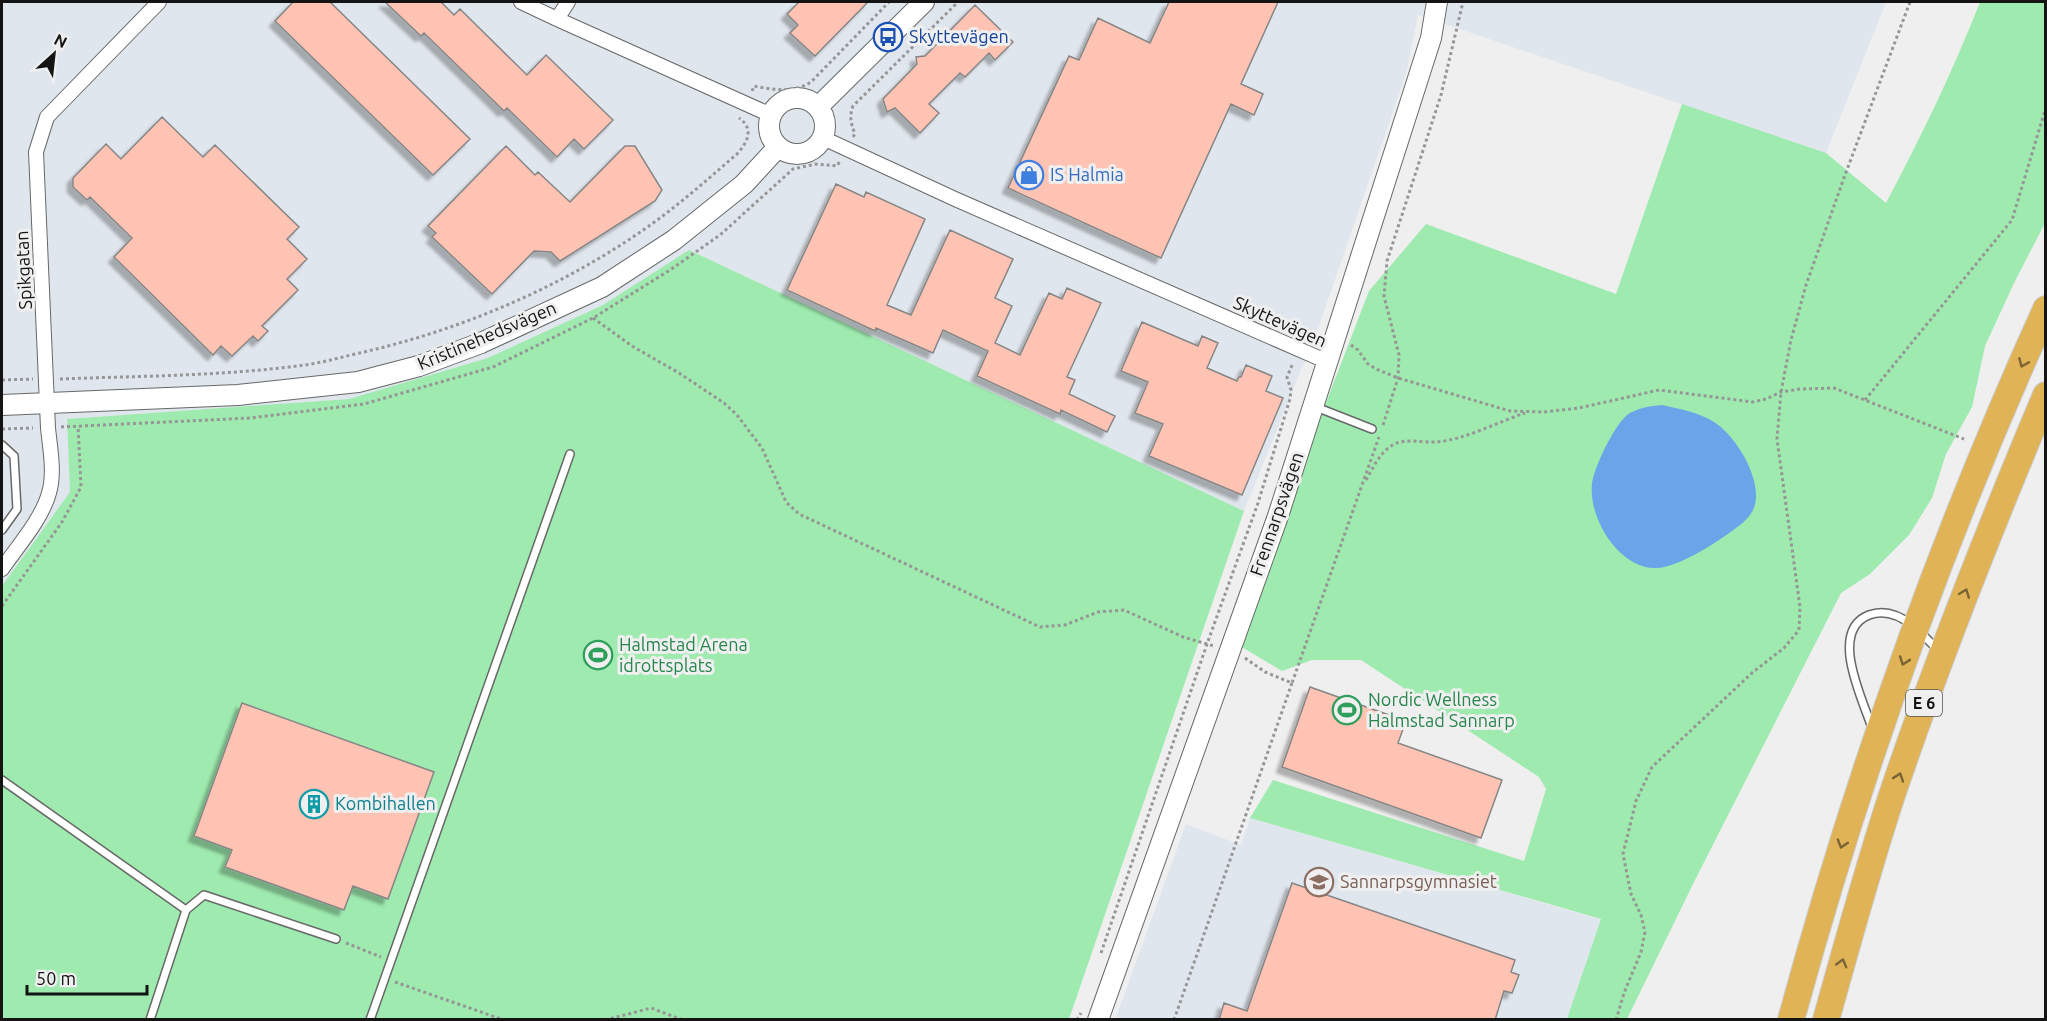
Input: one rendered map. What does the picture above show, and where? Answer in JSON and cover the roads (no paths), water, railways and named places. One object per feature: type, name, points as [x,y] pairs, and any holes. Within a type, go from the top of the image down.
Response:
[{"type":"highway","name":"E 6","points":[[1791,1020],[1813,938],[1876,741],[1916,628],[1962,507],[2046,309]]},
{"type":"highway","name":"E 6","points":[[1826,1020],[1891,799],[1942,654],[1993,520],[2046,395]]},
{"type":"street","name":"Spikgatan","points":[[2,568],[41,512],[50,493],[52,473],[36,152],[47,117],[159,2]]},
{"type":"street","points":[[521,2],[771,115]]},
{"type":"street","points":[[557,20],[568,2]]},
{"type":"street","points":[[818,107],[924,2]]},
{"type":"street","name":"Frennarpsvägen","points":[[1098,1020],[1278,516],[1431,38],[1437,2]]},
{"type":"street","points":[[794,98],[809,100],[818,107],[825,122],[823,138],[816,148],[805,154],[789,153],[778,147],[771,138],[769,129],[771,115],[780,104],[794,98]]},
{"type":"street","name":"Skyttevägen","points":[[823,138],[1328,362]]},
{"type":"street","name":"Kristinehedsvägen","points":[[2,405],[134,401],[249,394],[357,382],[419,366],[481,343],[602,287],[674,240],[744,184],[778,147]]},
{"type":"lane","points":[[1313,406],[1372,429]]},
{"type":"lane","points":[[2,445],[14,456],[17,509],[2,530]]},
{"type":"lane","points":[[370,1020],[570,454]]},
{"type":"lane","points":[[1876,741],[1850,661],[1850,639],[1855,626],[1866,616],[1878,612],[1894,614],[1916,628],[1942,654]]},
{"type":"lane","points":[[2,780],[186,910]]},
{"type":"lane","points":[[150,1020],[186,910],[204,895],[336,939]]},
{"type":"water","points":[[1662,405],[1702,416],[1714,422],[1732,438],[1753,476],[1756,501],[1748,518],[1725,536],[1686,559],[1658,568],[1644,567],[1631,561],[1609,540],[1595,512],[1592,484],[1605,447],[1622,420],[1635,411]]},
{"type":"place","name":"Skyttevägen","points":[[888,37]]},
{"type":"place","name":"IS Halmia","points":[[1029,175]]},
{"type":"place","name":"Halmstad Arena idrottsplats","points":[[598,655]]},
{"type":"place","name":"Nordic Wellness Halmstad Sannarp","points":[[1347,710]]},
{"type":"place","name":"Kombihallen","points":[[314,804]]},
{"type":"place","name":"Sannarpsgymnasiet","points":[[1319,882]]}]
